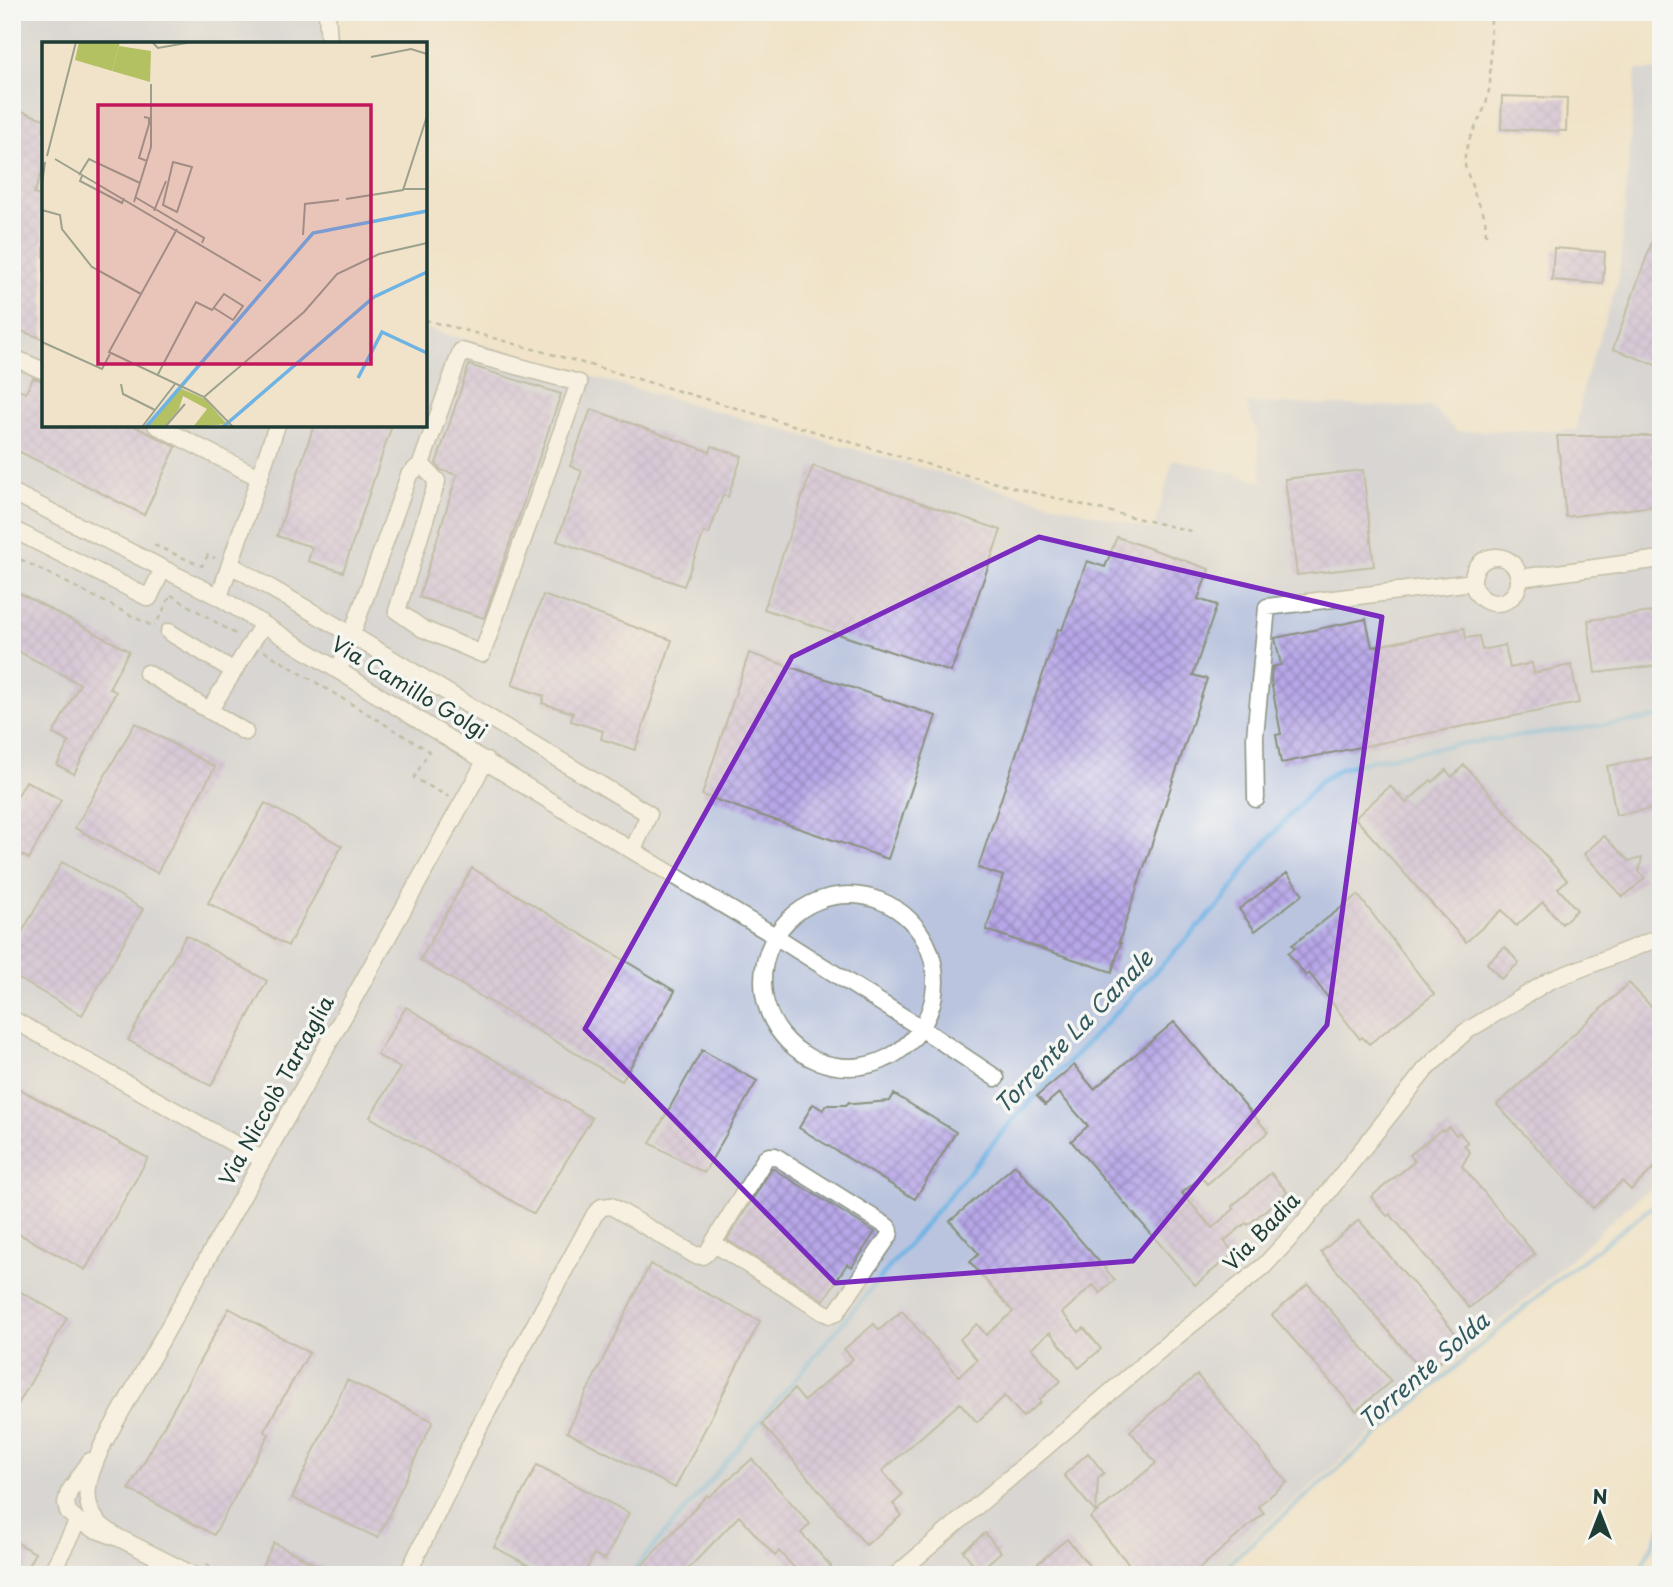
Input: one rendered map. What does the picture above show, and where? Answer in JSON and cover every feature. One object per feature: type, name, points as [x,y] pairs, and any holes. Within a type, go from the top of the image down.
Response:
[{"type":"street","points":[[327,12],[330,42]]},
{"type":"street","points":[[339,670],[409,475],[421,464],[461,351],[579,383],[482,654],[423,629],[397,611],[437,481],[421,464]]},
{"type":"street","points":[[12,357],[42,370]]},
{"type":"street","points":[[160,427],[260,478]]},
{"type":"street","points":[[219,597],[276,427]]},
{"type":"street","name":"Via Camillo Golgi","points":[[12,492],[219,597],[775,936],[996,1078]]},
{"type":"street","points":[[12,529],[149,598],[163,568]]},
{"type":"street","points":[[1494,556],[1508,559],[1514,564],[1520,578],[1516,593],[1503,603],[1486,601],[1479,597],[1473,582],[1480,562],[1494,556]]},
{"type":"street","points":[[1520,578],[1661,559]]},
{"type":"street","points":[[231,565],[649,814],[633,850]]},
{"type":"street","points":[[1256,799],[1255,737],[1267,607],[1473,582]]},
{"type":"street","points":[[209,711],[263,624]]},
{"type":"street","points":[[169,632],[234,671]]},
{"type":"street","points":[[147,673],[245,732]]},
{"type":"street","name":"Via Niccolò Tartaglia","points":[[119,1538],[98,1522],[88,1501],[88,1479],[104,1442],[486,760]]},
{"type":"street","points":[[842,895],[870,897],[895,908],[915,926],[929,949],[935,976],[932,1003],[921,1028],[901,1050],[874,1063],[845,1067],[816,1060],[791,1045],[772,1021],[763,993],[764,964],[775,936],[792,915],[816,901],[842,895]]},
{"type":"street","name":"Via Badia","points":[[896,1575],[1157,1353],[1264,1266],[1301,1226],[1426,1069],[1465,1032],[1549,981],[1661,937]]},
{"type":"street","points":[[12,1019],[262,1160]]},
{"type":"street","points":[[407,1575],[480,1425],[596,1214],[603,1206],[611,1206],[695,1255],[705,1254],[765,1159],[775,1156],[891,1231],[836,1313],[830,1315],[713,1243]]},
{"type":"street","name":"Via Niccolò Tartaglia","points":[[50,1575],[73,1517],[66,1503],[69,1492],[104,1442]]},
{"type":"street","points":[[73,1517],[94,1530],[196,1567]]},
{"type":"path","points":[[1486,235],[1485,217],[1465,166],[1465,153],[1486,105],[1490,85],[1491,12]]},
{"type":"path","points":[[427,320],[498,338],[869,448],[1053,498],[1195,532]]},
{"type":"path","points":[[354,705],[429,751],[414,778],[450,798]]},
{"type":"path","points":[[196,1567],[221,1572]]},
{"type":"highlighted area","points":[[1039,537],[1382,617],[1327,1025],[1133,1261],[835,1283],[585,1029],[792,657]]},
{"type":"shaded area","points":[[12,12],[336,12],[339,42],[42,42],[42,427],[427,427],[427,329],[593,377],[1154,530],[1173,459],[1262,482],[1257,432],[1246,403],[1432,407],[1456,431],[1576,430],[1583,387],[1619,277],[1636,70],[1661,71],[1661,1182],[1632,1202],[1553,1275],[1209,1575],[12,1575]]},
{"type":"building","points":[[1502,96],[1567,98],[1566,131],[1501,129]]},
{"type":"building","points":[[12,108],[42,118],[42,172],[34,194],[42,197],[42,338],[12,328]]},
{"type":"building","points":[[1659,223],[1661,224],[1661,367],[1613,349]]},
{"type":"building","points":[[1554,248],[1605,252],[1603,284],[1552,280]]},
{"type":"building","points":[[469,365],[561,394],[484,618],[419,597],[457,475],[441,470],[436,464]]},
{"type":"building","points":[[33,378],[42,380],[42,427],[136,427],[176,447],[144,515],[12,448],[12,386],[26,393]]},
{"type":"building","points":[[591,409],[710,452],[712,446],[742,456],[728,497],[723,495],[709,534],[704,532],[684,586],[557,541],[582,471],[570,466]]},
{"type":"building","points":[[313,427],[391,427],[343,572],[308,561],[312,547],[277,536]]},
{"type":"building","points":[[1557,436],[1661,436],[1661,505],[1566,517]]},
{"type":"building","points":[[813,466],[1001,530],[951,672],[764,609]]},
{"type":"building","points":[[1363,470],[1374,566],[1297,575],[1285,479]]},
{"type":"building","points":[[1117,537],[1209,569],[1198,599],[1217,605],[1193,675],[1207,679],[1119,942],[1121,943],[1112,972],[986,930],[1003,876],[978,868],[1058,629],[1062,630],[1087,561],[1105,567]]},
{"type":"building","points":[[12,589],[129,651],[109,688],[116,692],[74,774],[57,765],[69,742],[53,734],[80,684],[12,648]]},
{"type":"building","points":[[543,595],[672,640],[635,750],[601,739],[603,731],[571,721],[573,713],[542,703],[544,696],[512,685]]},
{"type":"building","points":[[1661,611],[1661,665],[1595,673],[1588,620]]},
{"type":"building","points":[[1366,619],[1372,647],[1464,628],[1466,638],[1479,636],[1482,650],[1505,645],[1510,668],[1532,663],[1534,673],[1571,665],[1579,703],[1281,763],[1276,735],[1281,734],[1271,681],[1272,667],[1281,665],[1275,638]]},
{"type":"building","points":[[749,653],[936,716],[888,859],[702,795]]},
{"type":"building","points":[[135,723],[215,767],[157,873],[75,828]]},
{"type":"building","points":[[1661,756],[1661,807],[1616,815],[1607,766]]},
{"type":"building","points":[[1464,765],[1567,880],[1558,888],[1577,910],[1562,924],[1543,902],[1516,926],[1502,910],[1466,942],[1355,818],[1390,786],[1406,803],[1446,770],[1452,777]]},
{"type":"building","points":[[26,781],[61,800],[29,859],[12,850],[12,806]]},
{"type":"building","points":[[265,803],[342,846],[288,946],[208,903]]},
{"type":"building","points":[[1604,836],[1629,861],[1642,858],[1639,872],[1645,878],[1623,897],[1584,854]]},
{"type":"building","points":[[62,862],[143,909],[82,1015],[12,975],[12,950]]},
{"type":"building","points":[[472,868],[675,991],[622,1081],[420,960]]},
{"type":"building","points":[[1287,873],[1303,894],[1255,931],[1239,909]]},
{"type":"building","points":[[1358,895],[1434,994],[1369,1044],[1362,1037],[1360,1039],[1309,973],[1306,976],[1288,953],[1295,948],[1292,945]]},
{"type":"building","points":[[186,935],[267,981],[211,1086],[128,1040]]},
{"type":"building","points":[[1505,947],[1519,963],[1501,979],[1487,963]]},
{"type":"building","points":[[1629,983],[1661,1017],[1661,1161],[1631,1190],[1622,1181],[1593,1208],[1497,1105]]},
{"type":"building","points":[[406,1007],[592,1118],[534,1214],[370,1117],[400,1068],[377,1055]]},
{"type":"building","points":[[1174,1022],[1268,1132],[1207,1184],[1201,1177],[1182,1193],[1212,1228],[1234,1209],[1232,1206],[1271,1173],[1287,1192],[1248,1225],[1246,1223],[1224,1241],[1234,1253],[1195,1285],[1071,1141],[1088,1126],[1059,1093],[1045,1105],[1037,1096],[1074,1065],[1094,1089]]},
{"type":"building","points":[[702,1050],[757,1081],[704,1173],[650,1143]]},
{"type":"building","points":[[12,1085],[148,1158],[85,1270],[12,1230]]},
{"type":"building","points":[[894,1094],[956,1132],[915,1199],[799,1128],[813,1104],[823,1110],[826,1105],[890,1101]]},
{"type":"building","points":[[1449,1127],[1456,1135],[1459,1132],[1468,1143],[1464,1145],[1470,1152],[1462,1166],[1535,1254],[1469,1308],[1390,1214],[1387,1216],[1371,1197],[1415,1161],[1410,1155],[1441,1130]]},
{"type":"building","points":[[1015,1165],[1115,1280],[1100,1293],[1093,1285],[1062,1313],[1079,1332],[1084,1328],[1101,1349],[1079,1368],[1050,1332],[1031,1348],[1061,1381],[1023,1417],[1005,1396],[977,1422],[960,1403],[882,1471],[903,1495],[893,1504],[902,1515],[866,1545],[762,1424],[794,1389],[804,1401],[853,1359],[844,1349],[874,1324],[879,1330],[902,1311],[959,1376],[977,1360],[960,1339],[977,1324],[986,1335],[1013,1312],[970,1262],[979,1254],[950,1221]]},
{"type":"building","points":[[772,1168],[875,1232],[852,1267],[847,1264],[824,1300],[727,1240]]},
{"type":"building","points":[[1359,1220],[1463,1342],[1425,1374],[1321,1252]]},
{"type":"building","points":[[650,1264],[760,1321],[675,1488],[567,1432]]},
{"type":"building","points":[[1308,1284],[1391,1381],[1356,1411],[1272,1315]]},
{"type":"building","points":[[12,1287],[67,1318],[12,1415]]},
{"type":"building","points":[[229,1308],[309,1353],[264,1431],[269,1434],[214,1535],[129,1489]]},
{"type":"building","points":[[1197,1375],[1287,1482],[1258,1506],[1264,1513],[1192,1575],[1138,1575],[1090,1518],[1156,1463],[1130,1431]]},
{"type":"building","points":[[347,1380],[433,1421],[378,1538],[292,1498]]},
{"type":"building","points":[[1088,1453],[1104,1473],[1098,1478],[1096,1513],[1064,1475]]},
{"type":"building","points":[[752,1459],[810,1524],[801,1533],[831,1566],[822,1575],[801,1575],[779,1551],[775,1556],[739,1516],[682,1575],[633,1575],[707,1495],[709,1497]]},
{"type":"building","points":[[537,1465],[629,1513],[605,1560],[594,1554],[584,1575],[547,1575],[494,1547]]},
{"type":"building","points":[[985,1533],[1001,1552],[979,1571],[963,1551]]},
{"type":"building","points":[[1067,1539],[1097,1575],[1024,1575]]},
{"type":"building","points":[[12,1540],[35,1553],[23,1575],[12,1575]]},
{"type":"building","points":[[274,1543],[337,1575],[275,1575],[261,1568]]},
{"type":"waterway","name":"Torrente La Canale","points":[[629,1575],[1011,1122],[1224,900],[1254,856],[1319,782],[1340,769],[1452,745],[1661,716]]},
{"type":"waterway","name":"Torrente Solda","points":[[1215,1575],[1554,1282],[1661,1200]]},
{"type":"waterway","points":[[1637,1575],[1661,1528]]}]
